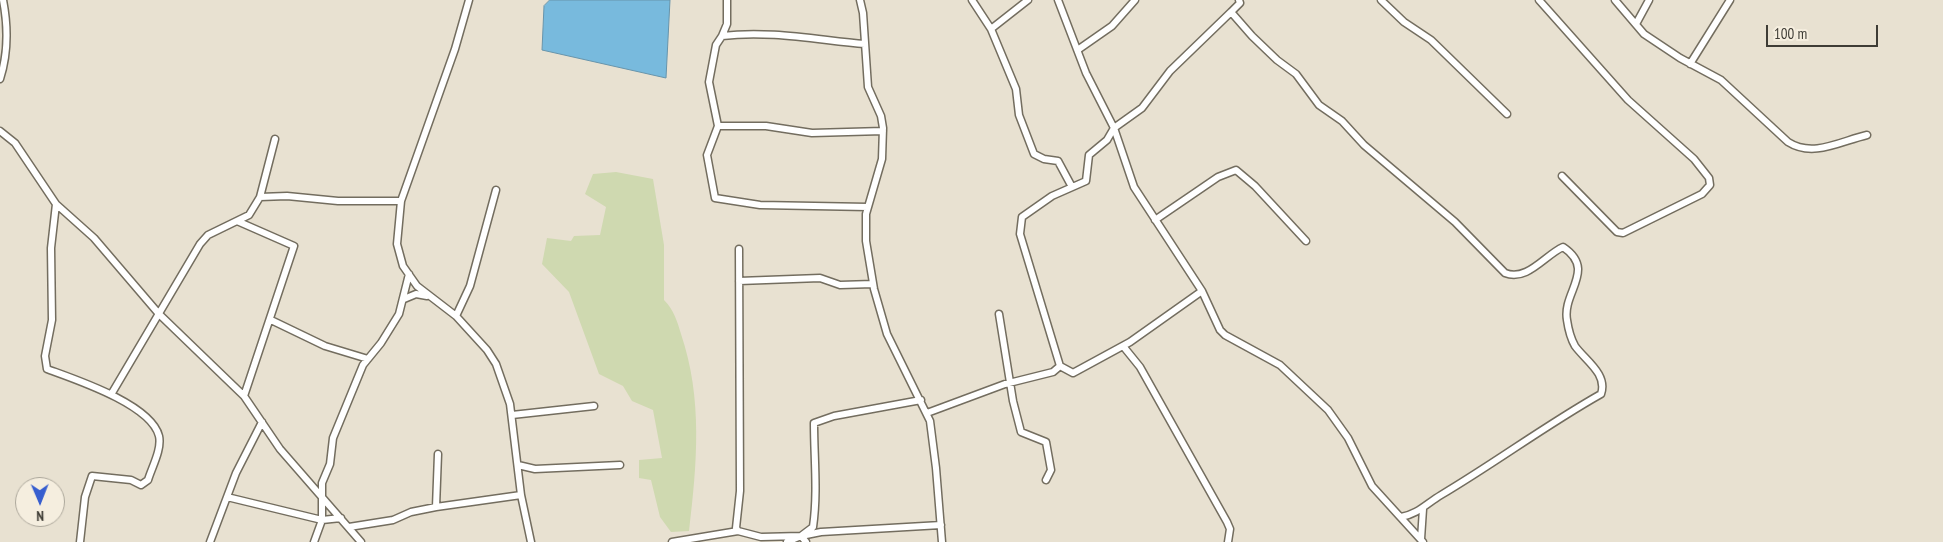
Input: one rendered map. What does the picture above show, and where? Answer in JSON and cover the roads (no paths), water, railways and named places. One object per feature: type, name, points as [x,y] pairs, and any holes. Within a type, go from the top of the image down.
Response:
[{"type":"street","points":[[0,79],[5,65],[7,30],[3,0]]},
{"type":"street","points":[[469,0],[456,49],[401,201],[397,244],[403,266],[427,296],[456,316],[487,350],[496,364],[504,383],[512,415],[521,495],[531,542]]},
{"type":"street","points":[[727,0],[727,24],[716,45],[709,82],[718,126],[706,155],[716,198],[760,205],[868,207]]},
{"type":"street","points":[[860,0],[868,87],[882,116],[883,131],[882,158],[868,207],[866,241],[874,284],[887,334],[921,400],[932,431],[942,542]]},
{"type":"street","points":[[972,0],[991,29],[1016,89],[1019,115],[1034,154],[1044,159],[1058,161],[1072,187]]},
{"type":"street","points":[[991,29],[1028,0]]},
{"type":"street","points":[[1078,49],[1112,26],[1135,0]]},
{"type":"street","points":[[1381,0],[1404,22],[1431,40],[1507,114]]},
{"type":"street","points":[[1539,0],[1628,100],[1694,159],[1709,178],[1710,185],[1702,194],[1623,233],[1617,232],[1562,176]]},
{"type":"street","points":[[1615,0],[1644,34],[1690,64],[1721,80],[1788,142],[1799,149],[1829,146],[1867,135]]},
{"type":"street","points":[[1636,24],[1649,0]]},
{"type":"street","points":[[1690,64],[1730,0]]},
{"type":"street","points":[[1059,1],[1086,73],[1114,128],[1130,168],[1134,187],[1202,291],[1220,330],[1280,365],[1328,410],[1348,438],[1372,486],[1422,540]]},
{"type":"street","points":[[1202,291],[1123,346],[1110,351],[1073,373],[1060,366],[1020,234],[1022,217],[1052,196],[1086,181],[1089,155],[1107,140],[1114,128],[1142,108],[1170,71],[1241,1]]},
{"type":"street","points":[[1231,12],[1264,48],[1296,74],[1319,105],[1342,121],[1364,145],[1455,222],[1504,273],[1515,275],[1535,267],[1563,247],[1575,258],[1578,265],[1577,278],[1568,305],[1567,321],[1574,344],[1598,373],[1603,388],[1601,394],[1571,410],[1473,477],[1431,501],[1423,509],[1401,517]]},
{"type":"street","points":[[722,36],[738,34],[780,35],[865,44]]},
{"type":"street","points":[[718,126],[766,126],[812,133],[883,131]]},
{"type":"street","points":[[0,131],[16,143],[56,204],[94,238],[159,314],[244,396],[280,449],[361,542]]},
{"type":"street","points":[[112,393],[208,236],[249,215],[260,197],[275,138]]},
{"type":"street","points":[[1155,220],[1218,177],[1236,170],[1254,186],[1306,241]]},
{"type":"street","points":[[456,316],[470,286],[496,190]]},
{"type":"street","points":[[260,197],[287,196],[338,200],[401,201]]},
{"type":"street","points":[[56,204],[51,248],[52,320],[45,356],[46,369],[112,393],[142,415],[155,428],[160,445],[145,484],[141,485],[131,480],[92,476],[85,497],[80,542]]},
{"type":"street","points":[[237,221],[294,246],[271,320],[250,374],[244,396]]},
{"type":"street","points":[[738,531],[736,528],[740,491],[739,249]]},
{"type":"street","points":[[314,542],[322,520],[322,483],[330,464],[333,438],[368,359],[399,314],[409,274]]},
{"type":"street","points":[[739,281],[820,278],[840,285],[874,284]]},
{"type":"street","points":[[404,299],[416,294],[427,296]]},
{"type":"street","points":[[999,314],[1011,382],[1012,401],[1021,432],[1046,442],[1051,470],[1046,480]]},
{"type":"street","points":[[271,320],[325,346],[368,359]]},
{"type":"street","points":[[1123,346],[1140,367],[1228,522],[1230,529],[1228,542]]},
{"type":"street","points":[[927,413],[1011,382],[1053,372],[1060,366]]},
{"type":"street","points":[[787,542],[801,536],[813,527],[816,484],[814,423],[834,416],[921,400]]},
{"type":"street","points":[[512,415],[594,406]]},
{"type":"street","points":[[210,542],[236,473],[262,422]]},
{"type":"street","points":[[436,508],[438,454]]},
{"type":"street","points":[[518,465],[535,468],[620,465]]},
{"type":"street","points":[[349,527],[368,522],[393,520],[411,512],[521,495]]},
{"type":"street","points":[[227,498],[322,520],[341,518]]},
{"type":"street","points":[[1422,540],[1423,509]]},
{"type":"street","points":[[672,542],[738,531],[761,537],[801,536],[821,532],[941,525]]},
{"type":"street","points":[[801,536],[806,542]]},
{"type":"water","points":[[550,0],[670,0],[666,78],[542,50],[544,6]]}]
